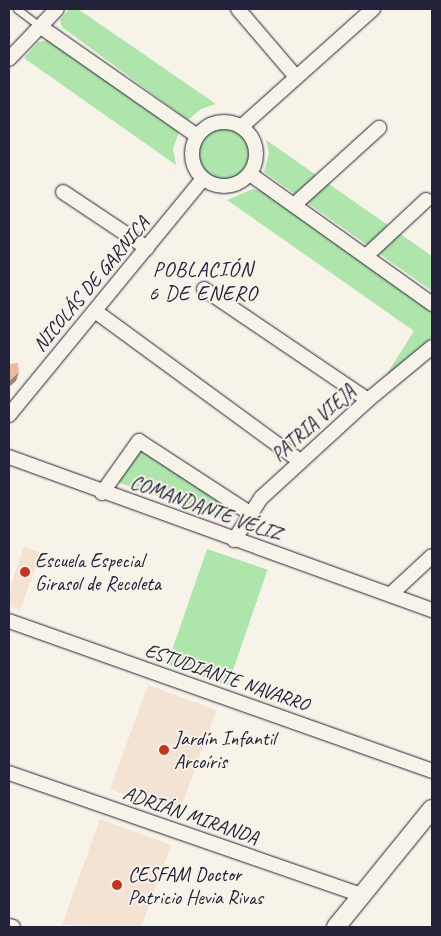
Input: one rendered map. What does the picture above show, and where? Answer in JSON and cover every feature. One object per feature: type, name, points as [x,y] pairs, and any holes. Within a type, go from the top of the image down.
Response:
[{"type":"street","points":[[9,59],[57,9]]},
{"type":"street","points":[[238,9],[296,77]]},
{"type":"street","points":[[242,126],[374,9]]},
{"type":"street","points":[[41,27],[197,136]]},
{"type":"street","points":[[218,122],[242,126],[255,143],[257,154],[250,174],[228,186],[203,179],[193,163],[192,154],[197,136],[218,122]]},
{"type":"street","points":[[294,205],[379,128]]},
{"type":"street","points":[[250,174],[432,304]]},
{"type":"street","name":"NICOLÁS DE GARNICA","points":[[9,415],[203,179]]},
{"type":"street","points":[[63,192],[147,248]]},
{"type":"street","points":[[366,256],[426,200]]},
{"type":"street","points":[[204,289],[368,400]]},
{"type":"street","points":[[95,311],[300,461]]},
{"type":"street","name":"PATRIA VIEJA","points":[[234,540],[261,498],[368,400],[432,348]]},
{"type":"street","points":[[102,493],[139,441],[251,514]]},
{"type":"street","name":"COMANDANTE VÉLIZ","points":[[9,457],[102,493],[432,610]]},
{"type":"street","points":[[390,595],[432,556]]},
{"type":"street","name":"ESTUDIANTE NAVARRO","points":[[9,621],[432,771]]},
{"type":"street","name":"ADRIÁN MIRANDA","points":[[9,772],[361,896]]},
{"type":"street","points":[[336,927],[432,809]]},
{"type":"street","points":[[9,926],[13,927]]},
{"type":"lane","points":[[17,9],[41,27]]},
{"type":"shaded area","name":"Escuela Especial Girasol de Recoleta","points":[[24,547],[41,553],[20,610],[9,606],[9,591]]},
{"type":"shaded area","name":"Jardín Infantil Arcoíris","points":[[148,685],[217,710],[179,814],[110,789]]},
{"type":"shaded area","name":"CESFAM Doctor Patricio Hevia Rivas","points":[[100,819],[171,845],[141,927],[62,925]]},
{"type":"green space","points":[[69,9],[78,9],[216,104],[201,109],[188,120],[62,27],[60,20]]},
{"type":"green space","points":[[49,40],[179,132],[173,149],[176,165],[24,58],[38,42]]},
{"type":"green space","points":[[220,127],[230,127],[244,134],[251,148],[251,158],[244,172],[230,179],[220,179],[210,175],[203,168],[199,158],[199,148],[203,138],[210,131]]},
{"type":"green space","points":[[266,140],[432,256],[432,291],[264,172],[269,153]]},
{"type":"green space","points":[[253,189],[260,190],[432,312],[432,337],[385,377],[414,331],[227,200]]},
{"type":"green space","points":[[139,448],[237,511],[228,521],[114,481]]},
{"type":"green space","points":[[207,549],[268,570],[228,685],[167,664]]},
{"type":"building","points":[[18,363],[19,372],[9,381],[9,364]]},
{"type":"place","name":"Escuela Especial Girasol de Recoleta","points":[[25,572]]},
{"type":"place","name":"Jardín Infantil Arcoíris","points":[[164,750]]},
{"type":"place","name":"CESFAM Doctor Patricio Hevia Rivas","points":[[117,885]]},
{"type":"district","name":"POBLACIÓN 6 DE ENERO","points":[[203,281]]}]
